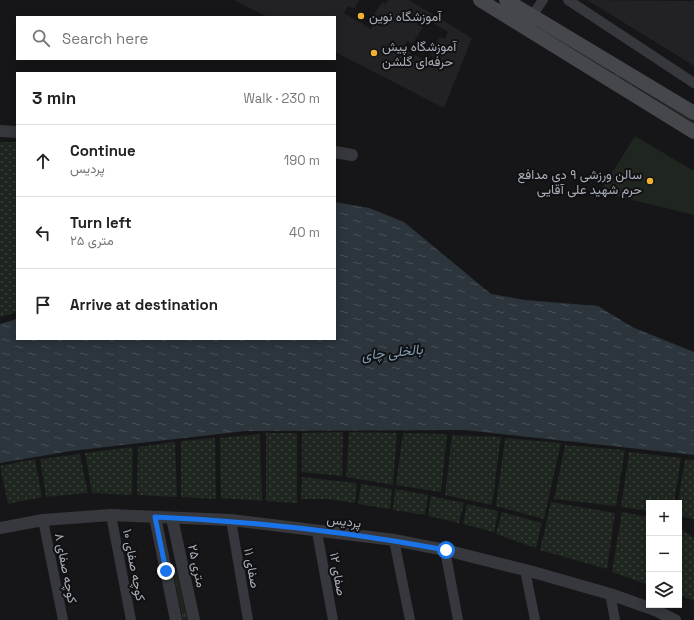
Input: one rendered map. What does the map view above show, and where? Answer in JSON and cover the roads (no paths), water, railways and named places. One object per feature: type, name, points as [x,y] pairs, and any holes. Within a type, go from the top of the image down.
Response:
[{"type":"main road","points":[[480,0],[528,22],[694,113]]},
{"type":"main road","points":[[506,0],[528,22],[694,132]]},
{"type":"street","points":[[528,22],[543,0]]},
{"type":"street","points":[[568,0],[694,83]]},
{"type":"street","points":[[0,131],[16,132]]},
{"type":"street","points":[[336,152],[352,155]]},
{"type":"street","name":"پردیس","points":[[0,528],[43,520],[111,515],[231,520],[317,532],[394,540],[446,550],[610,594],[656,615],[675,620]]},
{"type":"street","name":"کوچه صفای ۱۰","points":[[111,515],[131,620]]},
{"type":"street","points":[[155,517],[176,620]]},
{"type":"street","name":"۲۵ متری","points":[[172,518],[194,620]]},
{"type":"street","name":"کوچه صفای ۸","points":[[43,520],[63,620]]},
{"type":"street","name":"صفای ۱۱","points":[[231,520],[248,620]]},
{"type":"street","name":"صفای ۱۲","points":[[317,532],[333,620]]},
{"type":"street","points":[[394,540],[410,620]]},
{"type":"street","points":[[446,550],[458,620]]},
{"type":"street","points":[[525,570],[535,620]]},
{"type":"street","points":[[610,594],[615,620]]},
{"type":"water","name":"بالخلی چای","points":[[336,202],[369,208],[404,222],[491,294],[525,300],[598,306],[632,327],[694,352],[694,455],[465,430],[245,431],[71,451],[0,463],[0,324],[16,319],[16,340],[336,340]]},
{"type":"place","name":"آموزشگاه نوین","points":[[361,16]]},
{"type":"place","name":"آموزشگاه پیش حرفه‌ای گلشن","points":[[374,53]]},
{"type":"place","name":"سالن ورزشی ۹ دی مدافع حرم شهید علی آقایی","points":[[650,181]]}]
